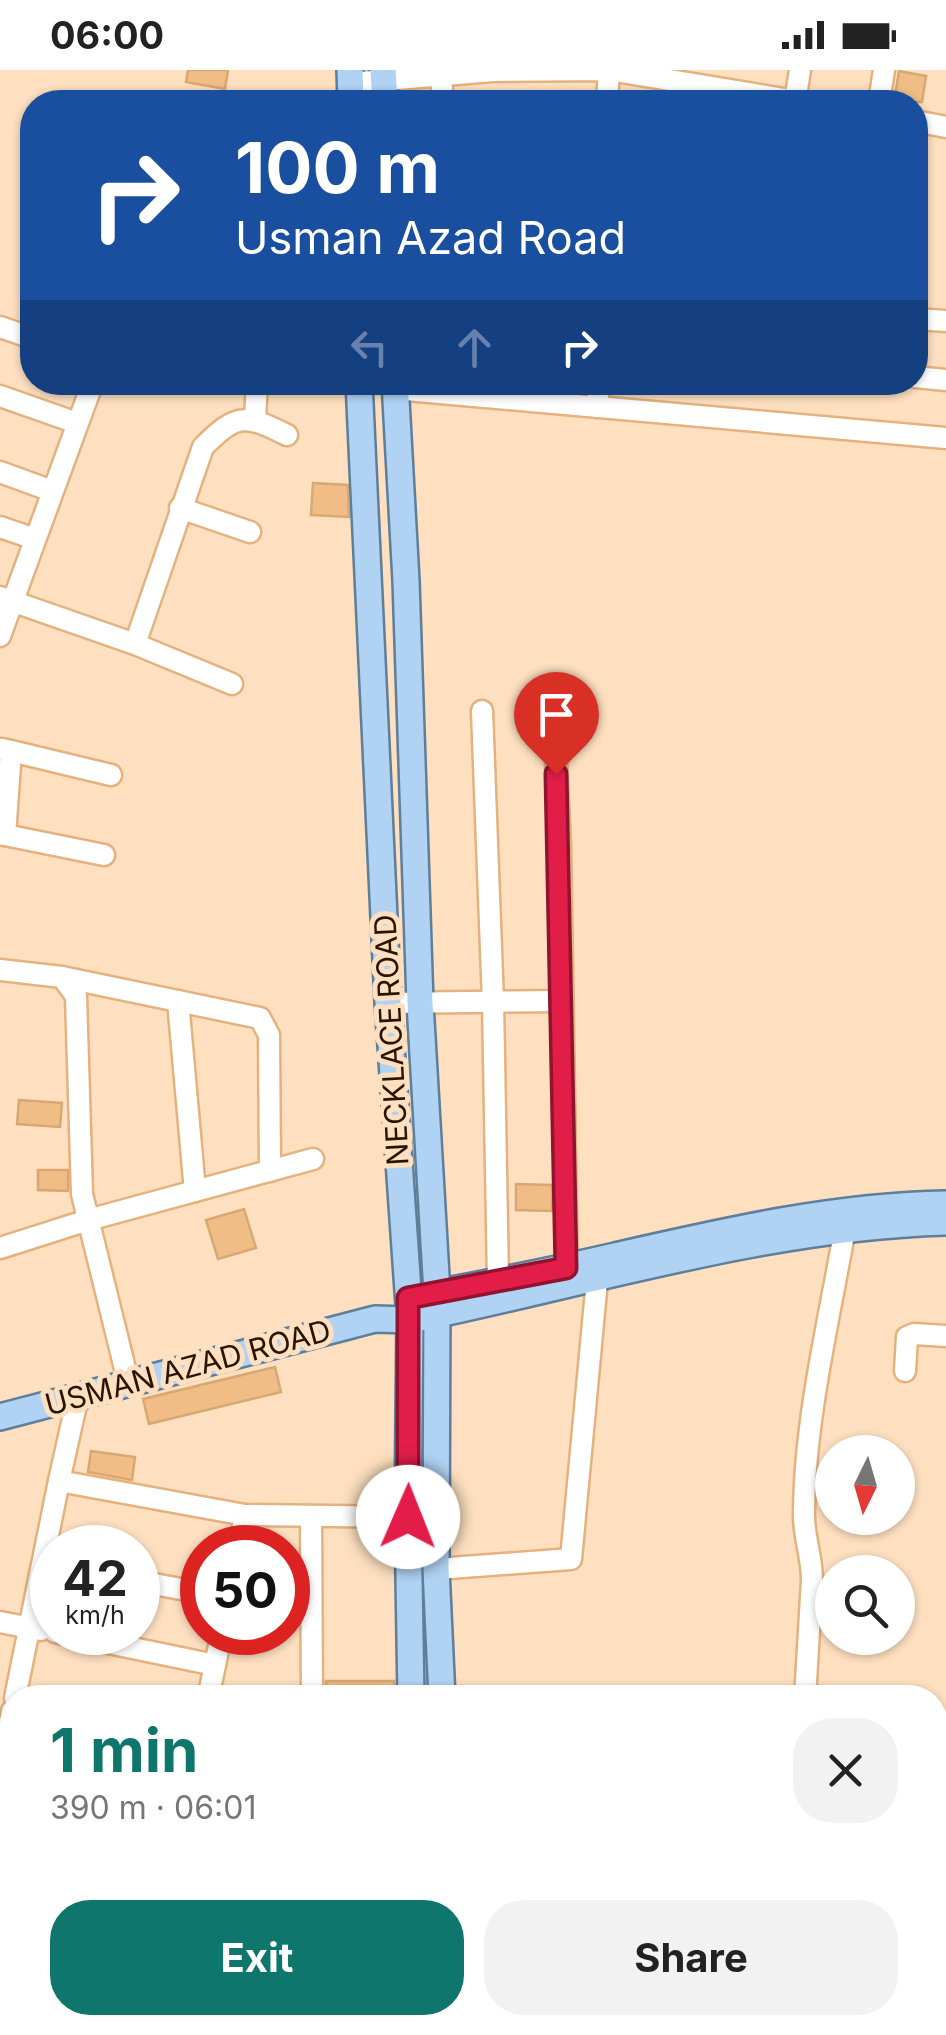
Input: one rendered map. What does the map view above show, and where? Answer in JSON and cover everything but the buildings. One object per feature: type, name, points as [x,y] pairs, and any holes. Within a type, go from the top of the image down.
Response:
[{"type":"main road","name":"NECKLACE ROAD","points":[[360,395],[388,1003],[410,1309],[411,1685]]},
{"type":"main road","name":"NECKLACE ROAD","points":[[396,395],[406,580],[420,1003],[437,1304],[436,1569],[441,1685]]},
{"type":"main road","name":"USMAN AZAD ROAD","points":[[0,1418],[410,1309],[567,1277],[756,1224],[856,1209],[946,1204]]},
{"type":"main road","name":"USMAN AZAD ROAD","points":[[437,1304],[498,1281],[567,1277],[597,1280],[846,1228],[946,1222]]},
{"type":"street","points":[[350,85],[492,71],[608,70],[638,73],[683,90]]},
{"type":"street","points":[[441,76],[442,90]]},
{"type":"street","points":[[0,636],[6,599],[34,539],[88,395]]},
{"type":"street","points":[[254,419],[256,395]]},
{"type":"street","points":[[530,395],[597,407],[946,438]]},
{"type":"street","points":[[597,407],[598,395]]},
{"type":"street","points":[[0,396],[76,423]]},
{"type":"street","points":[[135,644],[203,447],[226,423],[254,419],[287,435]]},
{"type":"street","points":[[0,472],[52,491]]},
{"type":"street","points":[[180,508],[250,532]]},
{"type":"street","points":[[0,527],[34,539]]},
{"type":"street","points":[[6,599],[135,644],[232,684]]},
{"type":"street","points":[[482,711],[498,1281]]},
{"type":"street","points":[[554,739],[560,844],[567,1277]]},
{"type":"street","points":[[104,855],[2,835],[5,750],[110,775]]},
{"type":"street","points":[[0,970],[62,977],[260,1018],[266,1026],[270,1171]]},
{"type":"street","points":[[62,977],[76,996],[78,1008],[82,1194],[129,1385]]},
{"type":"street","points":[[178,1001],[195,1191]]},
{"type":"street","points":[[388,1003],[561,1001]]},
{"type":"street","points":[[0,1248],[313,1159]]},
{"type":"street","points":[[805,1685],[812,1580],[804,1530],[806,1464],[846,1228]]},
{"type":"street","points":[[436,1569],[571,1559],[597,1280]]},
{"type":"street","points":[[905,1371],[907,1337],[946,1336]]},
{"type":"street","points":[[54,1525],[78,1396]]},
{"type":"street","points":[[60,1481],[245,1515],[408,1517]]},
{"type":"street","points":[[243,1525],[245,1515]]},
{"type":"street","points":[[311,1516],[312,1685]]},
{"type":"street","points":[[0,1622],[30,1627],[16,1685]]},
{"type":"street","points":[[160,1654],[215,1665]]},
{"type":"street","points":[[211,1685],[217,1655]]},
{"type":"route","points":[[408,1517],[408,1298],[566,1268],[556,774]]}]
